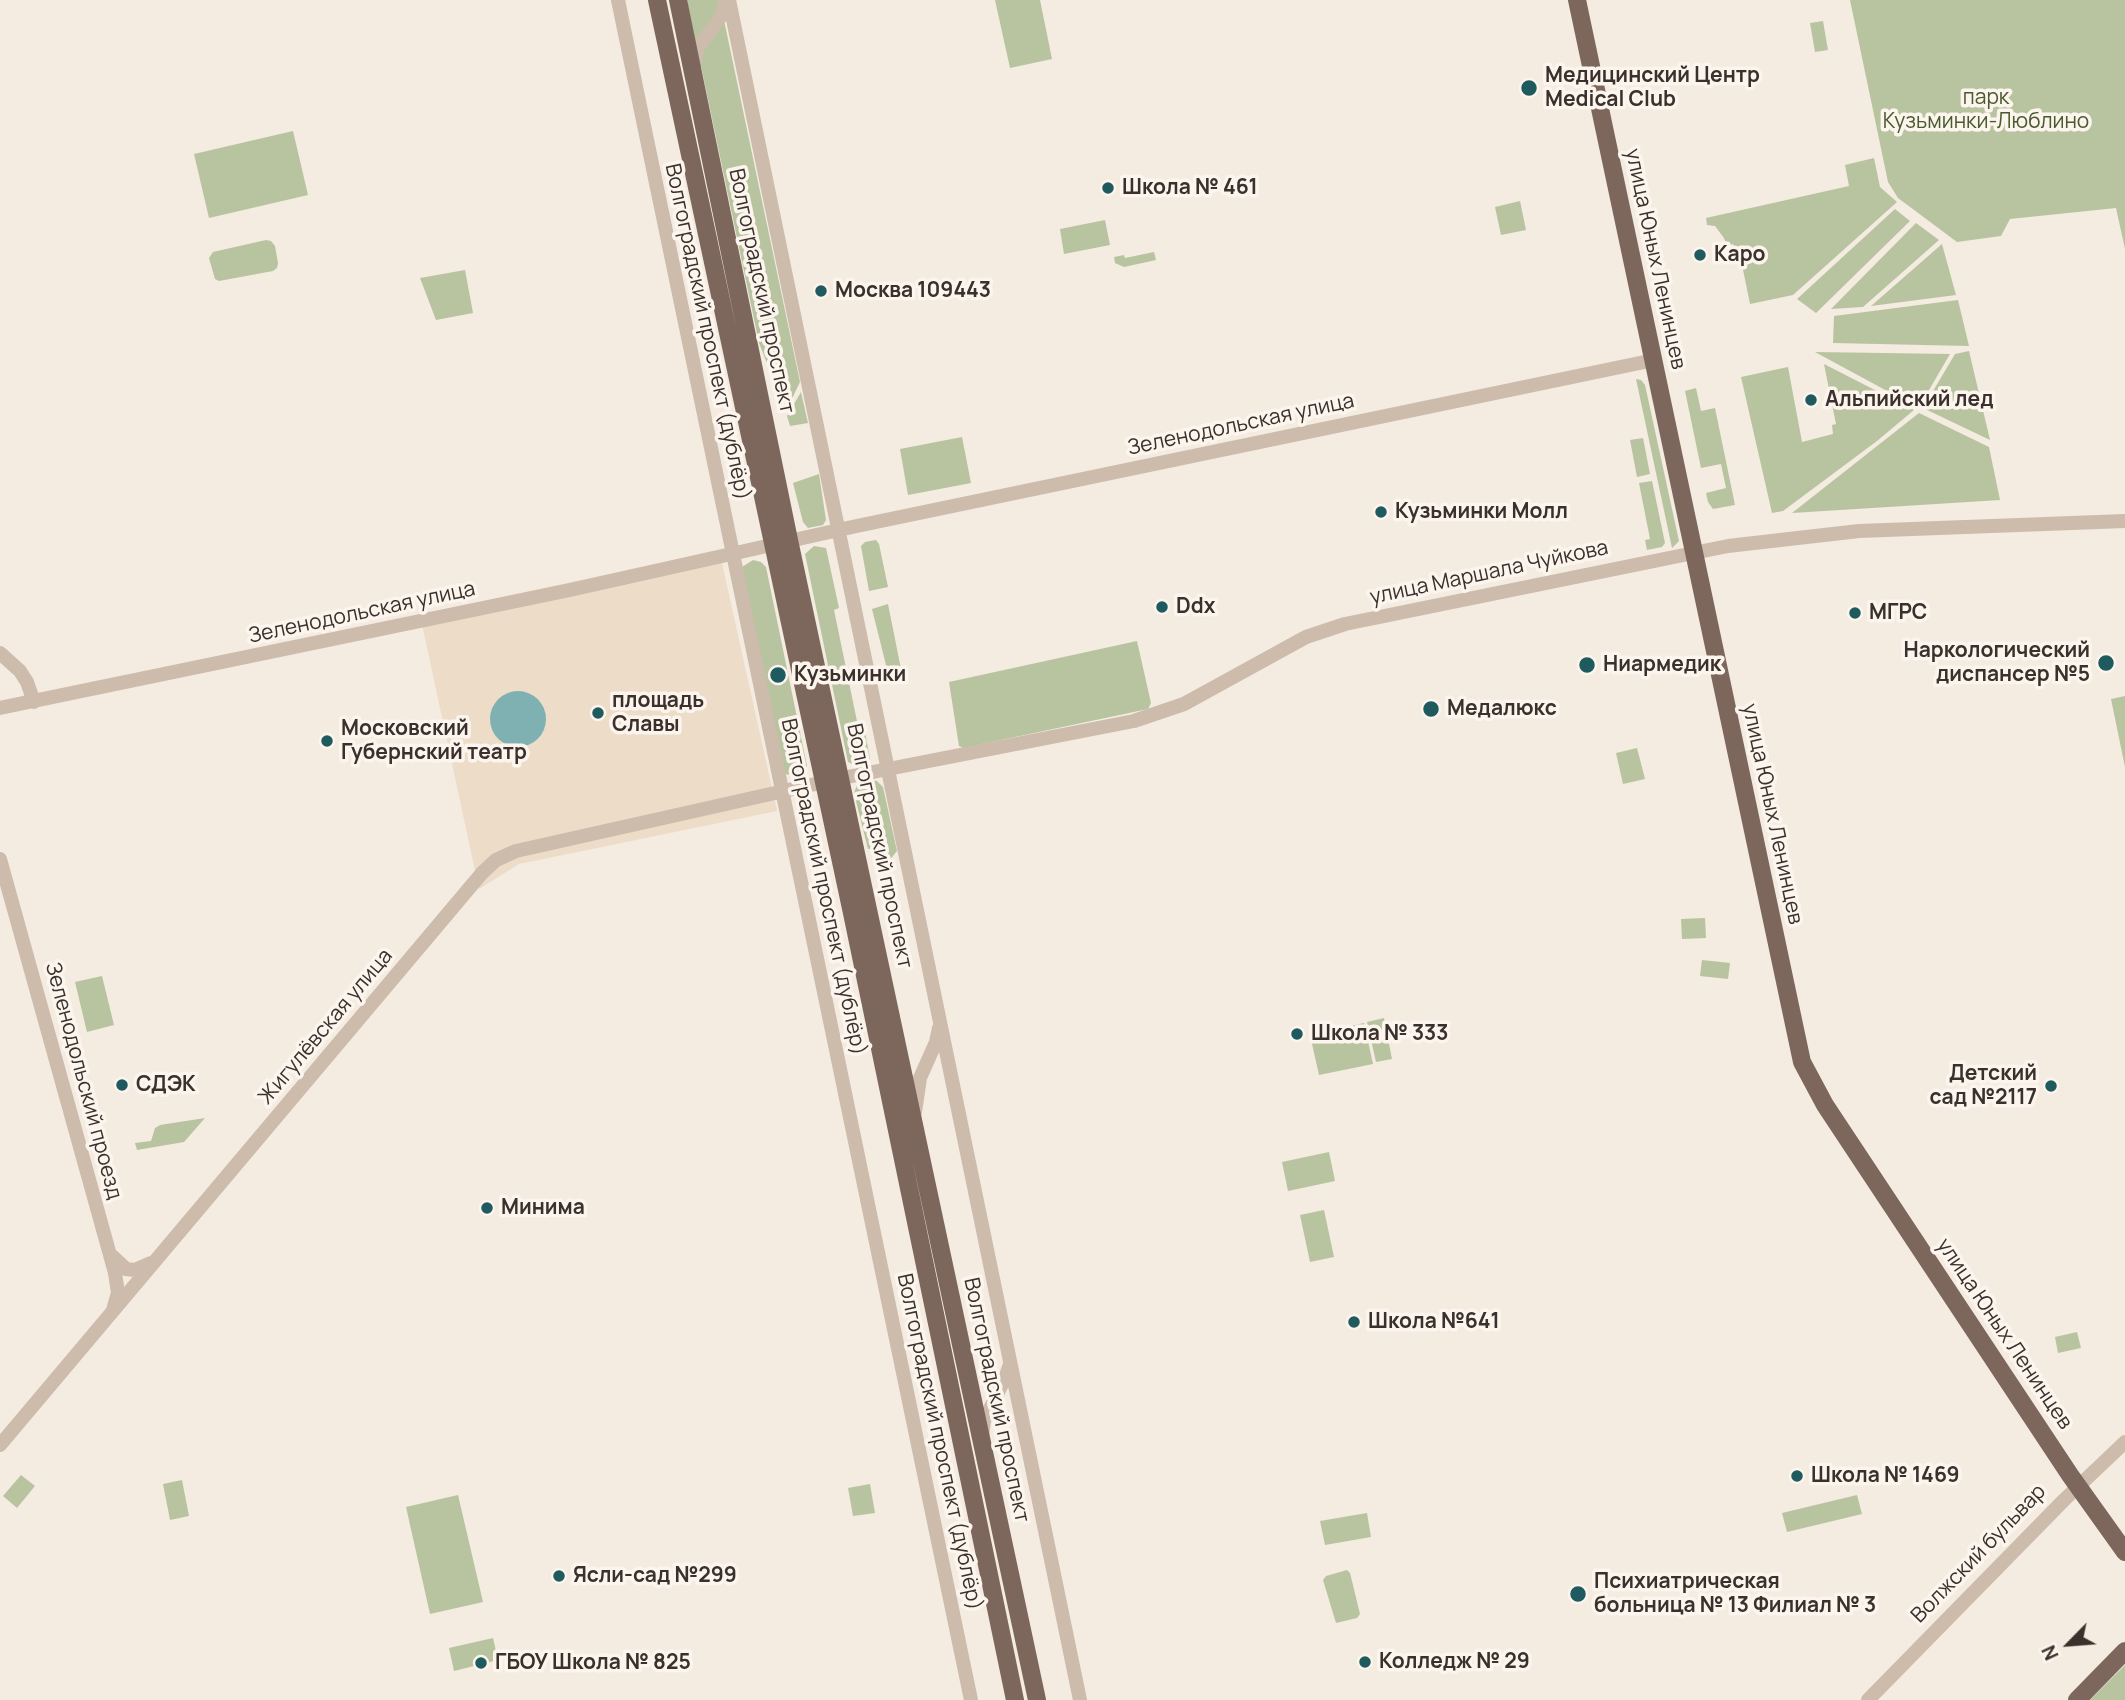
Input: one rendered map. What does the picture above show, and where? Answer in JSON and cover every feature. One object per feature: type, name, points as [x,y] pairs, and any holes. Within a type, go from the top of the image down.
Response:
[{"type":"main road","name":"Волгоградский проспект","points":[[657,0],[833,780],[915,1124],[1037,1700]]},
{"type":"main road","name":"Волгоградский проспект","points":[[678,0],[780,542]]},
{"type":"main road","name":"улица Юных Ленинцев","points":[[1577,0],[1802,1062],[1825,1105],[2079,1488],[2125,1552]]},
{"type":"main road","name":"Волгоградский проспект","points":[[833,780],[1015,1700]]},
{"type":"main road","points":[[2077,1700],[2125,1651]]},
{"type":"street","name":"Волгоградский проспект (дублёр)","points":[[618,0],[971,1700]]},
{"type":"street","points":[[693,71],[698,48],[722,15],[727,0]]},
{"type":"street","points":[[727,0],[1080,1700]]},
{"type":"street","name":"Зеленодольская улица","points":[[0,708],[545,596],[780,542],[1654,360]]},
{"type":"street","name":"улица Маршала Чуйкова","points":[[833,780],[1127,723],[1165,712],[1306,637],[1345,624],[1727,545],[1859,531],[2125,521]]},
{"type":"street","points":[[0,653],[20,671],[34,702]]},
{"type":"street","name":"Жигулёвская улица","points":[[0,1445],[482,873],[496,860],[516,851],[833,780]]},
{"type":"street","name":"Зеленодольский проезд","points":[[0,859],[115,1273],[118,1293],[112,1313]]},
{"type":"street","points":[[915,1124],[920,1078],[936,1042],[940,1018]]},
{"type":"street","points":[[109,1252],[125,1269],[135,1270],[151,1262],[165,1250]]},
{"type":"street","points":[[981,1441],[984,1421],[1010,1362]]},
{"type":"street","name":"Волжский бульвар","points":[[1868,1700],[2064,1500],[2125,1442]]},
{"type":"green space","points":[[687,0],[720,0],[718,11],[695,43]]},
{"type":"green space","points":[[995,0],[1040,0],[1052,59],[1010,68]]},
{"type":"green space","name":"парк Кузьминки-Люблино","points":[[1850,0],[2125,0],[2125,249],[2116,208],[2010,219],[2001,236],[1957,242],[1898,198],[1888,182]]},
{"type":"green space","points":[[724,20],[800,382],[787,409],[780,372],[771,373],[759,343],[700,61],[702,52]]},
{"type":"green space","points":[[1823,21],[1828,50],[1815,52],[1810,23]]},
{"type":"green space","points":[[293,131],[308,195],[209,218],[194,154]]},
{"type":"green space","points":[[1874,158],[1880,187],[1897,202],[1793,295],[1750,304],[1739,250],[1735,250],[1733,244],[1727,246],[1715,226],[1707,225],[1706,218],[1849,186],[1845,165]]},
{"type":"green space","points":[[1520,201],[1526,230],[1501,235],[1495,207]]},
{"type":"green space","points":[[1895,209],[1910,221],[1816,313],[1797,299]]},
{"type":"green space","points":[[1105,220],[1110,245],[1064,254],[1060,229]]},
{"type":"green space","points":[[1916,223],[1939,240],[1863,307],[1831,309]]},
{"type":"green space","points":[[266,240],[275,246],[277,268],[219,281],[215,279],[209,258],[213,252]]},
{"type":"green space","points":[[1942,244],[1956,295],[1871,306]]},
{"type":"green space","points":[[1154,252],[1156,260],[1124,267],[1115,263],[1114,257],[1124,255],[1125,258]]},
{"type":"green space","points":[[465,270],[473,313],[436,320],[420,278]]},
{"type":"green space","points":[[1958,300],[1969,346],[1833,343],[1834,316]]},
{"type":"green space","points":[[1969,351],[1990,440],[1923,408],[1955,354]]},
{"type":"green space","points":[[1815,352],[1950,354],[1922,402],[1913,405]]},
{"type":"green space","points":[[1824,364],[1914,410],[1783,511],[1772,513],[1741,377],[1788,367],[1802,442],[1833,434],[1832,425],[1836,424]]},
{"type":"green space","points":[[1636,379],[1645,385],[1679,541],[1672,548]]},
{"type":"green space","points":[[1696,388],[1701,411],[1715,408],[1735,505],[1713,509],[1708,502],[1706,493],[1726,488],[1721,464],[1701,468],[1685,391]]},
{"type":"green space","points":[[801,392],[808,423],[790,426],[787,416]]},
{"type":"green space","points":[[1919,413],[1989,447],[2000,500],[1792,513]]},
{"type":"green space","points":[[962,437],[971,483],[908,495],[900,449]]},
{"type":"green space","points":[[1643,438],[1650,474],[1637,477],[1630,440]]},
{"type":"green space","points":[[819,474],[826,520],[823,525],[808,528],[803,522],[793,483]]},
{"type":"green space","points":[[1652,481],[1665,543],[1662,547],[1647,550],[1645,540],[1650,539],[1639,483]]},
{"type":"green space","points":[[876,540],[888,587],[869,591],[861,546],[865,542]]},
{"type":"green space","points":[[814,546],[826,548],[839,608],[834,610],[858,726],[864,726],[870,759],[866,766],[861,768],[848,762],[805,554]]},
{"type":"green space","points":[[753,560],[766,567],[807,766],[804,772],[797,776],[785,774],[742,567]]},
{"type":"green space","points":[[888,604],[903,679],[890,681],[872,609]]},
{"type":"green space","points":[[1137,641],[1151,703],[1148,709],[963,748],[959,746],[949,682]]},
{"type":"green space","points":[[2125,696],[2125,767],[2111,699]]},
{"type":"green space","points":[[1637,748],[1645,779],[1623,784],[1616,753]]},
{"type":"green space","points":[[871,780],[877,781],[883,787],[897,851],[883,868],[877,848],[868,849],[854,793],[857,785]]},
{"type":"green space","points":[[1705,918],[1706,938],[1682,939],[1681,919]]},
{"type":"green space","points":[[1702,960],[1730,963],[1728,979],[1700,976]]},
{"type":"green space","points":[[102,976],[114,1025],[87,1032],[75,982]]},
{"type":"green space","points":[[1384,1018],[1392,1059],[1376,1062],[1367,1022]]},
{"type":"green space","points":[[1364,1023],[1373,1064],[1319,1075],[1310,1035]]},
{"type":"green space","points":[[205,1118],[184,1142],[137,1150],[135,1143],[151,1141],[155,1128],[160,1125]]},
{"type":"green space","points":[[1329,1152],[1335,1181],[1288,1191],[1282,1162]]},
{"type":"green space","points":[[1324,1210],[1334,1257],[1310,1262],[1300,1215]]},
{"type":"green space","points":[[2077,1332],[2081,1348],[2058,1353],[2055,1337]]},
{"type":"green space","points":[[21,1475],[35,1486],[17,1508],[3,1496]]},
{"type":"green space","points":[[182,1480],[189,1516],[170,1520],[163,1484]]},
{"type":"green space","points":[[870,1484],[875,1513],[853,1516],[848,1488]]},
{"type":"green space","points":[[458,1495],[483,1602],[430,1614],[406,1507]]},
{"type":"green space","points":[[1857,1495],[1862,1514],[1787,1532],[1782,1513]]},
{"type":"green space","points":[[1367,1513],[1371,1537],[1325,1545],[1320,1521]]},
{"type":"green space","points":[[1347,1570],[1360,1614],[1357,1618],[1336,1623],[1323,1580],[1326,1576]]},
{"type":"green space","points":[[493,1638],[498,1660],[454,1671],[449,1648]]},
{"type":"green space","points":[[2125,1665],[2125,1700],[2090,1700]]},
{"type":"shaded area","name":"площадь Славы","points":[[719,550],[777,811],[519,864],[479,889],[420,615]]},
{"type":"water","points":[[518,691],[529,693],[538,699],[544,708],[544,730],[538,739],[529,745],[518,747],[507,745],[498,739],[492,730],[490,719],[492,708],[498,699],[507,693]]},
{"type":"place","name":"Медицинский Центр Medical Club","points":[[1529,88]]},
{"type":"place","name":"Школа № 461","points":[[1108,188]]},
{"type":"place","name":"Kapo","points":[[1700,255]]},
{"type":"place","name":"Москва 109443","points":[[821,291]]},
{"type":"place","name":"Альпийский лед","points":[[1811,400]]},
{"type":"place","name":"Кузьминки Молл","points":[[1381,512]]},
{"type":"place","name":"Ddx","points":[[1162,607]]},
{"type":"place","name":"МГРС","points":[[1855,613]]},
{"type":"place","name":"Наркологический диспансер №5","points":[[2106,663]]},
{"type":"place","name":"Ниармедик","points":[[1587,665]]},
{"type":"place","name":"Кузьминки","points":[[778,675]]},
{"type":"place","name":"Медалюкс","points":[[1431,709]]},
{"type":"place","name":"площадь Славы","points":[[598,713]]},
{"type":"place","name":"Московский Губернский театр","points":[[327,741]]},
{"type":"place","name":"Школа № 333","points":[[1297,1034]]},
{"type":"place","name":"СДЭК","points":[[122,1085]]},
{"type":"place","name":"Детский сад №2117","points":[[2051,1086]]},
{"type":"place","name":"Минима","points":[[487,1208]]},
{"type":"place","name":"Школа №641","points":[[1354,1322]]},
{"type":"place","name":"Школа № 1469","points":[[1797,1476]]},
{"type":"place","name":"Ясли-сад №299","points":[[559,1576]]},
{"type":"place","name":"Психиатрическая больница № 13 Филиал № 3","points":[[1578,1594]]},
{"type":"place","name":"Колледж № 29","points":[[1365,1662]]},
{"type":"place","name":"ГБОУ Школа № 825","points":[[481,1663]]}]
